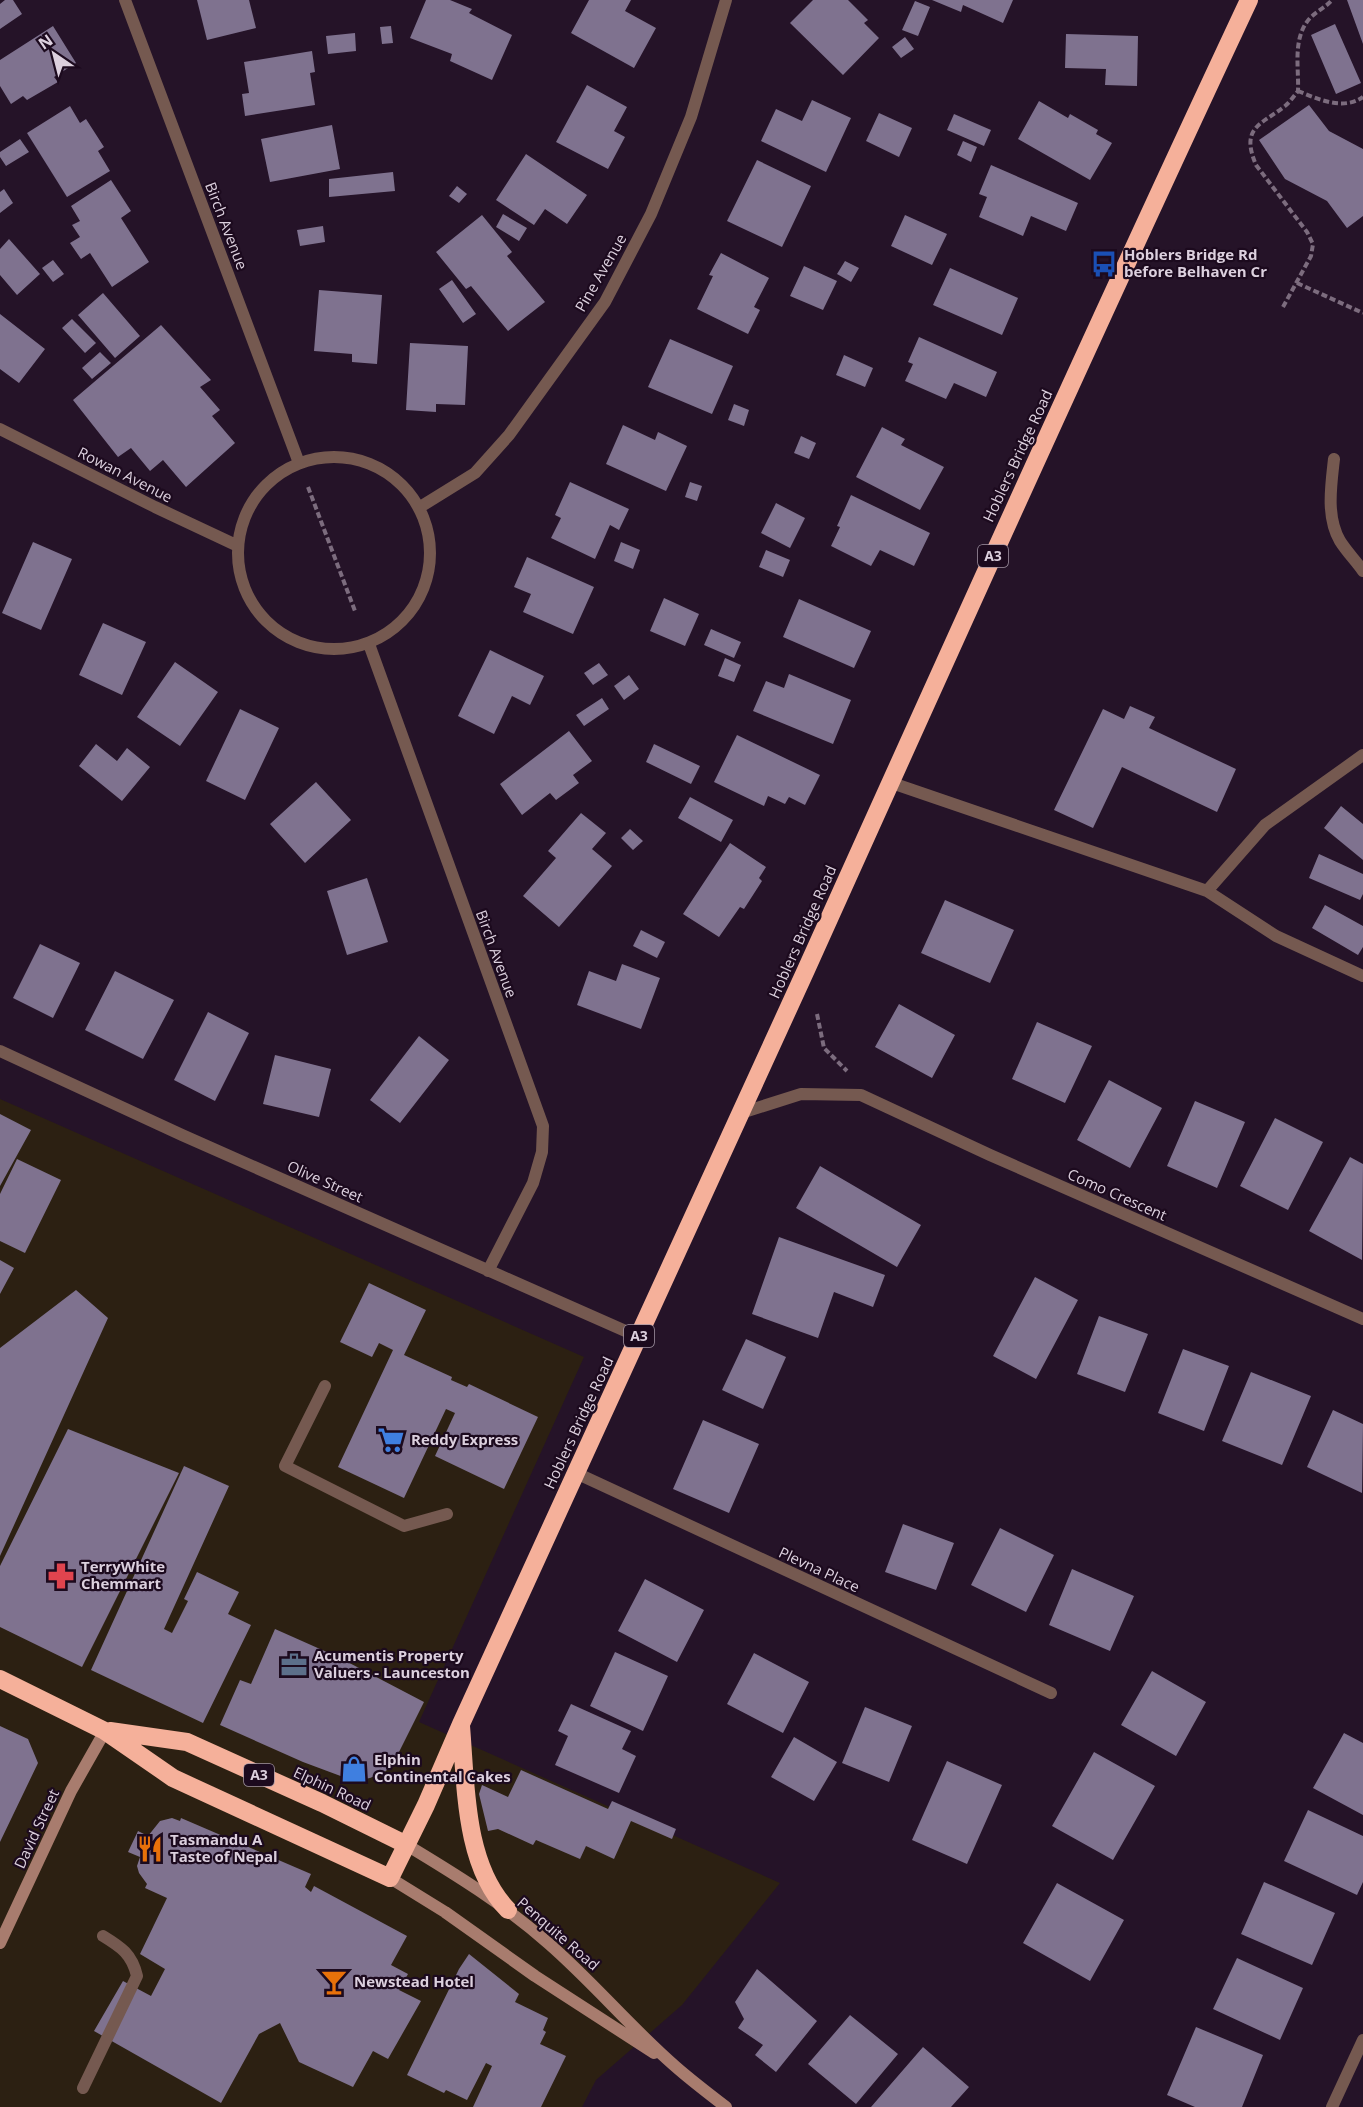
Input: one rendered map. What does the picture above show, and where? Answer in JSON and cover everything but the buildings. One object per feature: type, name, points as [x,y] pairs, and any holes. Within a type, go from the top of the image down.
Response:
[{"type":"highway","name":"Hoblers Bridge Road","points":[[390,1878],[426,1805],[806,970],[889,782],[1249,0]]},
{"type":"highway","name":"Elphin Road","points":[[0,1679],[105,1731],[173,1778],[390,1878]]},
{"type":"highway","points":[[461,1724],[468,1811],[474,1839],[487,1879],[498,1900],[508,1910]]},
{"type":"highway","name":"Elphin Road","points":[[105,1731],[187,1742],[322,1803],[405,1844]]},
{"type":"street","name":"Birch Avenue","points":[[125,0],[299,463]]},
{"type":"street","name":"Pine Avenue","points":[[420,507],[475,473],[503,443],[605,302],[651,214],[692,117],[726,0]]},
{"type":"street","name":"Rowan Avenue","points":[[0,429],[238,546]]},
{"type":"street","points":[[326,456],[355,458],[381,468],[403,484],[420,507],[430,537],[430,570],[419,600],[399,625],[369,644],[339,650],[306,646],[276,631],[254,607],[240,577],[238,546],[244,518],[257,495],[276,476],[299,463],[326,456]]},
{"type":"street","points":[[1334,459],[1329,497],[1335,527],[1340,541],[1363,571]]},
{"type":"street","name":"Birch Avenue","points":[[369,644],[543,1126],[542,1152],[533,1183],[488,1271]]},
{"type":"street","points":[[1207,891],[1265,825],[1363,755]]},
{"type":"street","points":[[889,782],[1207,891],[1276,936],[1363,976]]},
{"type":"street","name":"Olive Street","points":[[0,1051],[182,1135],[639,1337]]},
{"type":"street","name":"Como Crescent","points":[[741,1113],[801,1094],[861,1095],[1001,1160],[1363,1319]]},
{"type":"street","points":[[325,1386],[285,1466],[404,1526],[447,1514]]},
{"type":"street","name":"Plevna Place","points":[[576,1473],[1051,1693]]},
{"type":"street","name":"David Street","points":[[0,1943],[71,1791],[105,1731]]},
{"type":"street","name":"Penquite Road","points":[[405,1844],[508,1910],[547,1942],[589,1979],[675,2067]]},
{"type":"street","name":"Penquite Road","points":[[390,1878],[445,1912],[535,1976],[675,2067],[726,2107]]},
{"type":"street","points":[[83,2088],[137,1976],[129,1954],[103,1936]]},
{"type":"street","points":[[1332,2107],[1363,2040]]},
{"type":"path","points":[[1284,307],[1311,256],[1313,244],[1307,232],[1256,165],[1252,154],[1252,132],[1258,123],[1288,104],[1298,91],[1296,56],[1300,38],[1308,21],[1332,0]]},
{"type":"path","points":[[1298,91],[1334,103],[1346,104],[1363,97]]},
{"type":"path","points":[[1297,283],[1363,313]]},
{"type":"path","points":[[308,487],[355,611]]},
{"type":"path","points":[[806,970],[824,1048],[845,1067],[861,1095]]},
{"type":"shaded area","points":[[0,1099],[584,1357],[419,1722],[780,1883],[682,2005],[596,2080],[582,2107],[0,2107]]},
{"type":"place","name":"Hoblers Bridge Rd before Belhaven Cr","points":[[1104,264]]},
{"type":"place","name":"Reddy Express","points":[[391,1440]]},
{"type":"place","name":"TerryWhite Chemmart","points":[[61,1576]]},
{"type":"place","name":"Acumentis Property Valuers - Launceston","points":[[294,1665]]},
{"type":"place","name":"Elphin Continental Cakes","points":[[354,1769]]},
{"type":"place","name":"Tasmandu A Taste of Nepal","points":[[150,1849]]},
{"type":"place","name":"Newstead Hotel","points":[[334,1982]]}]
